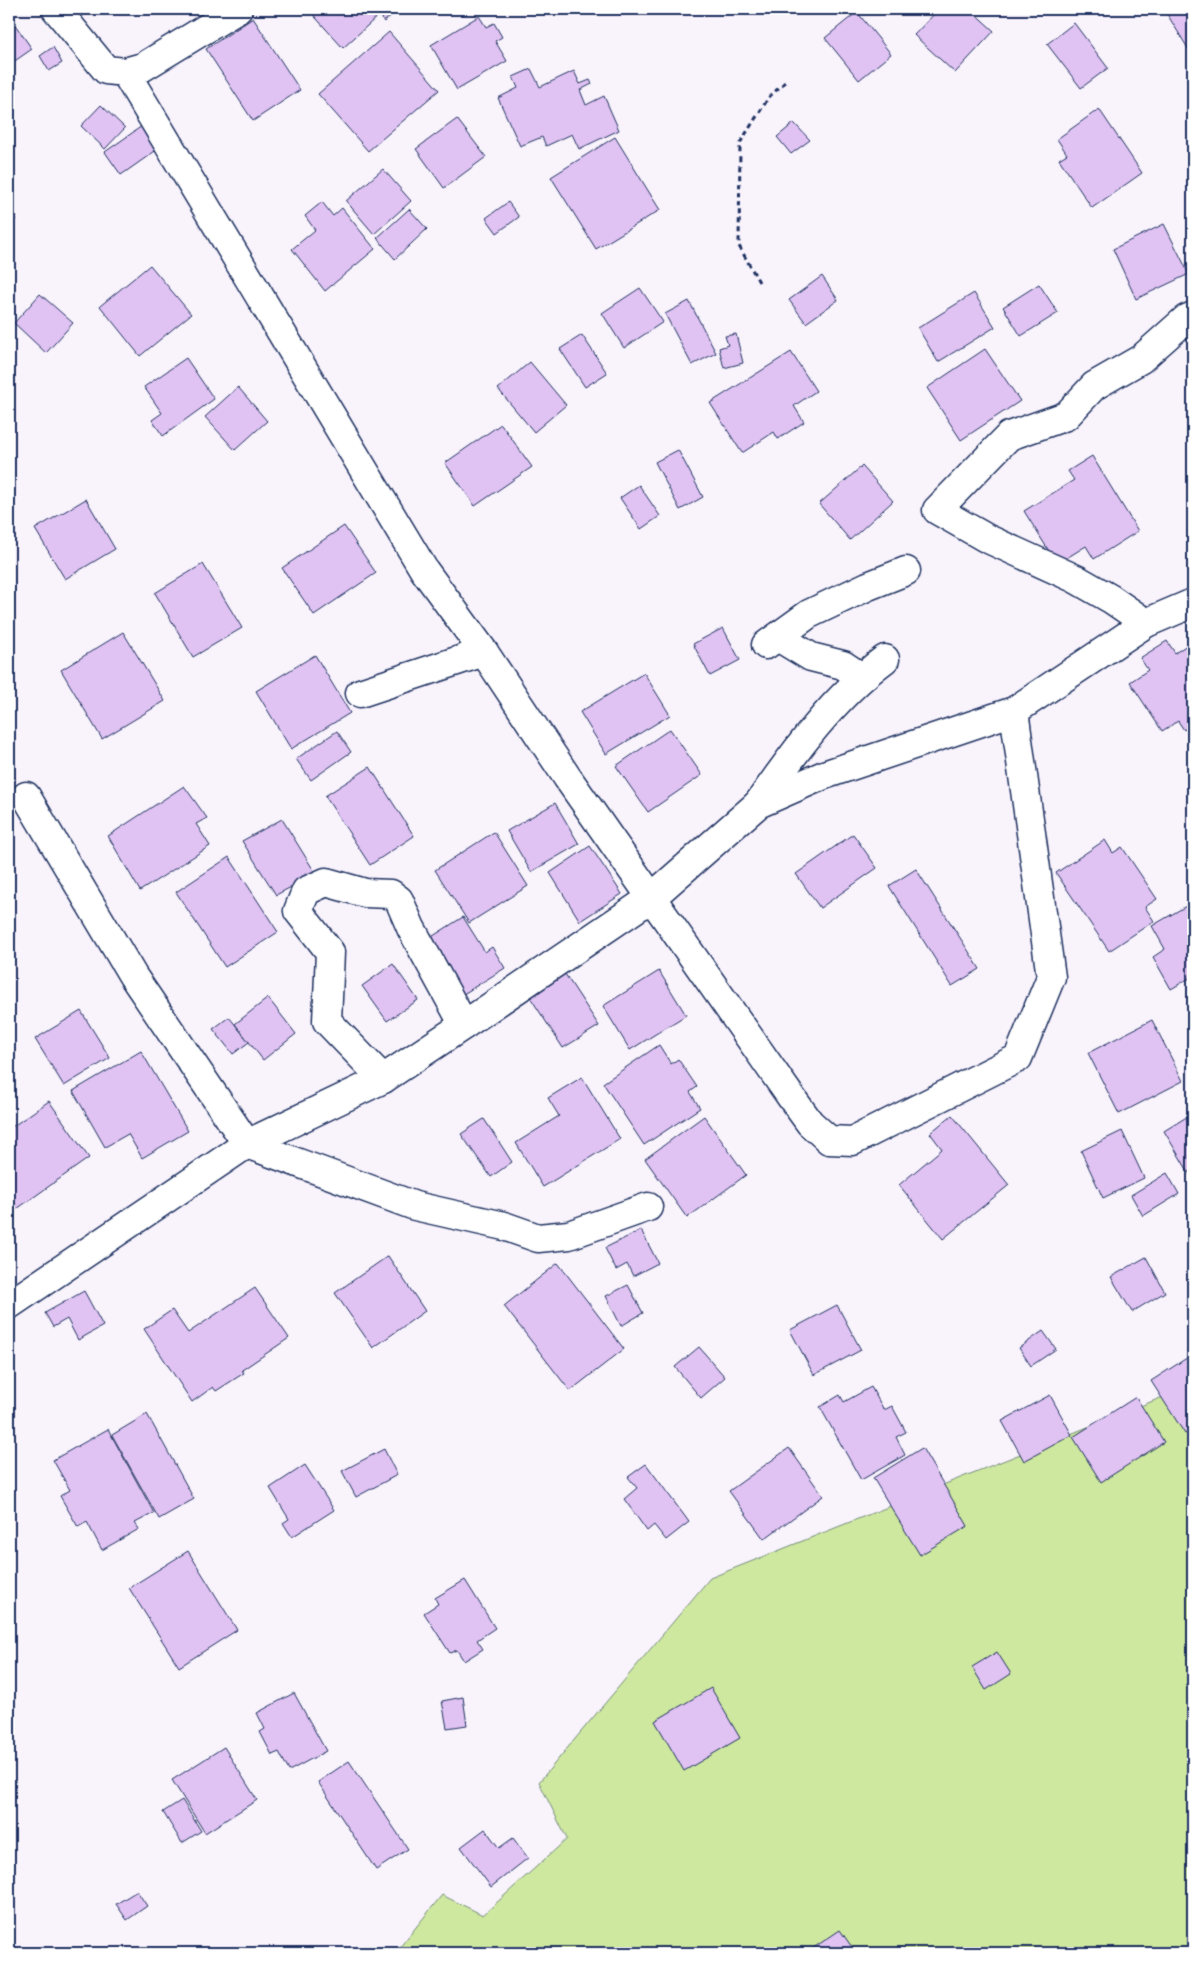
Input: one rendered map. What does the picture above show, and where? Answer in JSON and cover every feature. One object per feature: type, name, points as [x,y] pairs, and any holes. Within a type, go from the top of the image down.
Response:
[{"type":"street","points":[[56,9],[106,70],[125,72],[142,67],[238,9]]},
{"type":"street","points":[[125,72],[424,570],[484,652],[567,777],[810,1123],[829,1140],[853,1141],[1018,1058],[1051,977],[1014,711]]},
{"type":"street","points":[[1146,623],[1111,599],[1076,579],[994,542],[937,510],[1009,436],[1066,416],[1094,386],[1141,359],[1186,319],[1193,316]]},
{"type":"street","points":[[861,676],[843,665],[811,657],[772,641],[810,614],[868,586],[906,571]]},
{"type":"street","points":[[758,804],[824,775],[1014,711],[1146,623],[1193,603]]},
{"type":"street","points":[[360,693],[484,652]]},
{"type":"street","points":[[9,1305],[247,1144],[383,1079],[651,898],[758,804],[797,749],[861,676],[885,659]]},
{"type":"street","points":[[26,796],[133,976],[247,1144],[415,1206],[504,1226],[538,1238],[569,1235],[648,1207]]},
{"type":"street","points":[[383,1079],[328,1021],[330,952],[298,911],[306,891],[326,882],[365,893],[392,894],[399,900],[410,928],[464,1025]]},
{"type":"path","points":[[759,282],[738,246],[740,143],[769,97],[785,82]]},
{"type":"green space","points":[[1193,1385],[1193,1953],[395,1953],[442,1895],[483,1915],[567,1839],[539,1782],[710,1578]]},
{"type":"building","points":[[308,9],[397,10],[384,22],[379,15],[343,48]]},
{"type":"building","points":[[939,9],[970,9],[994,31],[955,73],[914,35]]},
{"type":"building","points":[[1164,9],[1193,9],[1193,55],[1192,55]]},
{"type":"building","points":[[857,12],[891,54],[859,80],[825,38]]},
{"type":"building","points":[[9,16],[32,49],[9,65]]},
{"type":"building","points":[[479,16],[486,27],[494,23],[502,37],[495,41],[507,61],[457,90],[431,45]]},
{"type":"building","points":[[253,18],[300,90],[253,121],[206,49]]},
{"type":"building","points":[[1074,23],[1108,68],[1081,88],[1047,44]]},
{"type":"building","points":[[389,32],[439,90],[368,151],[318,94]]},
{"type":"building","points":[[53,47],[62,63],[49,71],[40,56]]},
{"type":"building","points":[[531,69],[540,87],[574,71],[580,84],[590,80],[592,84],[580,90],[586,105],[604,96],[619,130],[579,149],[572,134],[546,146],[542,137],[520,146],[498,98],[518,88],[513,77]]},
{"type":"building","points":[[101,105],[125,128],[105,149],[81,126]]},
{"type":"building","points":[[1099,109],[1142,173],[1092,208],[1059,159],[1067,154],[1057,139]]},
{"type":"building","points":[[457,119],[486,157],[444,188],[416,149]]},
{"type":"building","points":[[794,123],[810,140],[791,154],[777,137]]},
{"type":"building","points":[[142,126],[158,149],[121,175],[105,152]]},
{"type":"building","points":[[615,137],[660,210],[596,249],[551,177]]},
{"type":"building","points":[[383,169],[411,201],[374,234],[346,201]]},
{"type":"building","points":[[322,202],[333,216],[342,208],[375,249],[325,291],[292,249],[315,230],[305,216]]},
{"type":"building","points":[[508,202],[519,217],[497,233],[486,218]]},
{"type":"building","points":[[409,209],[427,229],[395,259],[377,238]]},
{"type":"building","points":[[9,210],[17,218],[9,227]]},
{"type":"building","points":[[1164,224],[1189,274],[1136,299],[1113,249]]},
{"type":"building","points":[[150,265],[191,314],[140,356],[100,306]]},
{"type":"building","points":[[822,276],[838,300],[806,323],[789,300]]},
{"type":"building","points":[[1039,284],[1058,313],[1021,336],[1003,307]]},
{"type":"building","points":[[640,288],[663,322],[624,348],[602,313]]},
{"type":"building","points":[[974,293],[995,327],[938,362],[918,328]]},
{"type":"building","points":[[40,294],[73,323],[46,353],[14,323]]},
{"type":"building","points":[[689,301],[716,353],[692,365],[665,314]]},
{"type":"building","points":[[736,334],[743,363],[724,368],[719,348],[728,345],[725,336]]},
{"type":"building","points":[[582,335],[607,373],[585,387],[560,349]]},
{"type":"building","points":[[985,349],[1020,401],[961,440],[927,388]]},
{"type":"building","points":[[791,352],[816,391],[794,406],[804,422],[778,439],[774,432],[742,453],[710,403]]},
{"type":"building","points":[[186,358],[214,399],[163,436],[152,420],[162,413],[144,387]]},
{"type":"building","points":[[530,362],[566,405],[534,432],[498,389]]},
{"type":"building","points":[[238,387],[267,421],[235,450],[205,417]]},
{"type":"building","points":[[501,424],[532,467],[475,506],[445,463]]},
{"type":"building","points":[[678,450],[703,497],[680,510],[655,462]]},
{"type":"building","points":[[1092,456],[1138,531],[1094,559],[1086,546],[1057,564],[1024,511],[1074,480],[1068,471]]},
{"type":"building","points":[[862,466],[893,501],[850,540],[819,504]]},
{"type":"building","points":[[639,485],[660,516],[641,529],[620,498]]},
{"type":"building","points":[[86,499],[115,549],[65,579],[35,529]]},
{"type":"building","points":[[344,526],[376,573],[314,615],[282,568]]},
{"type":"building","points":[[203,564],[242,628],[193,657],[155,593]]},
{"type":"building","points":[[723,628],[740,660],[710,676],[693,644]]},
{"type":"building","points":[[123,632],[165,701],[102,739],[61,670]]},
{"type":"building","points":[[1167,641],[1175,653],[1193,641],[1193,724],[1184,730],[1178,721],[1162,731],[1130,682],[1148,670],[1140,658]]},
{"type":"building","points":[[315,655],[350,713],[291,749],[256,691]]},
{"type":"building","points":[[644,673],[670,715],[606,754],[580,712]]},
{"type":"building","points":[[670,729],[702,775],[648,812],[616,766]]},
{"type":"building","points":[[337,731],[351,752],[311,780],[296,759]]},
{"type":"building","points":[[370,767],[414,836],[370,865],[325,796]]},
{"type":"building","points":[[184,786],[207,818],[196,824],[210,846],[140,891],[108,836]]},
{"type":"building","points":[[555,803],[579,844],[531,872],[507,831]]},
{"type":"building","points":[[282,819],[316,874],[276,895],[242,841]]},
{"type":"building","points":[[494,832],[528,886],[469,923],[435,870]]},
{"type":"building","points":[[853,834],[877,868],[820,908],[796,874]]},
{"type":"building","points":[[1105,840],[1113,853],[1122,847],[1157,899],[1145,907],[1154,921],[1109,951],[1056,873]]},
{"type":"building","points":[[590,846],[622,894],[580,921],[550,873]]},
{"type":"building","points":[[229,857],[278,932],[225,967],[176,892]]},
{"type":"building","points":[[916,869],[980,969],[952,986],[889,886]]},
{"type":"building","points":[[1193,902],[1193,976],[1171,989],[1153,957],[1165,949],[1152,926]]},
{"type":"building","points":[[463,917],[485,952],[492,947],[505,968],[457,998],[422,943]]},
{"type":"building","points":[[393,964],[418,1000],[387,1021],[362,986]]},
{"type":"building","points":[[659,971],[686,1015],[630,1050],[603,1006]]},
{"type":"building","points":[[565,974],[599,1026],[563,1048],[530,997]]},
{"type":"building","points":[[268,998],[296,1034],[263,1060],[235,1024]]},
{"type":"building","points":[[81,1011],[110,1058],[64,1086],[35,1039]]},
{"type":"building","points":[[229,1017],[249,1042],[233,1054],[213,1029]]},
{"type":"building","points":[[1152,1020],[1183,1081],[1119,1114],[1088,1053]]},
{"type":"building","points":[[659,1045],[671,1064],[678,1059],[697,1087],[690,1092],[700,1108],[644,1145],[603,1083]]},
{"type":"building","points":[[141,1051],[188,1131],[142,1158],[128,1134],[105,1147],[73,1091]]},
{"type":"building","points":[[582,1077],[620,1139],[543,1187],[516,1143],[559,1116],[548,1098]]},
{"type":"building","points":[[49,1101],[89,1158],[14,1211],[9,1204],[9,1129]]},
{"type":"building","points":[[1193,1113],[1193,1174],[1191,1176],[1164,1131]]},
{"type":"building","points":[[952,1115],[1009,1185],[943,1239],[899,1185],[942,1149],[930,1133]]},
{"type":"building","points":[[704,1116],[746,1175],[687,1218],[645,1159]]},
{"type":"building","points":[[484,1119],[512,1162],[491,1177],[461,1134]]},
{"type":"building","points":[[1122,1131],[1144,1178],[1103,1198],[1081,1151]]},
{"type":"building","points":[[1167,1173],[1179,1194],[1143,1216],[1131,1195]]},
{"type":"building","points":[[641,1230],[658,1263],[633,1276],[627,1264],[616,1270],[605,1248]]},
{"type":"building","points":[[388,1256],[425,1311],[373,1348],[335,1293]]},
{"type":"building","points":[[1146,1257],[1165,1292],[1132,1312],[1111,1277]]},
{"type":"building","points":[[558,1263],[624,1349],[570,1391],[504,1306]]},
{"type":"building","points":[[628,1285],[643,1313],[621,1326],[606,1296]]},
{"type":"building","points":[[255,1288],[289,1338],[242,1370],[244,1373],[216,1391],[213,1387],[192,1402],[144,1329],[172,1310],[188,1333]]},
{"type":"building","points":[[84,1291],[103,1326],[78,1340],[67,1319],[53,1327],[45,1313]]},
{"type":"building","points":[[837,1305],[861,1350],[814,1375],[790,1330]]},
{"type":"building","points":[[1043,1331],[1056,1349],[1031,1366],[1019,1348]]},
{"type":"building","points":[[699,1347],[725,1377],[701,1398],[675,1367]]},
{"type":"building","points":[[1193,1354],[1193,1429],[1185,1434],[1151,1381]]},
{"type":"building","points":[[871,1387],[884,1410],[892,1406],[906,1432],[896,1437],[905,1455],[861,1480],[820,1407],[840,1395],[844,1402]]},
{"type":"building","points":[[1050,1395],[1072,1435],[1024,1461],[1002,1421]]},
{"type":"building","points":[[1136,1397],[1164,1442],[1101,1482],[1073,1437]]},
{"type":"building","points":[[147,1414],[194,1499],[159,1519],[112,1435]]},
{"type":"building","points":[[108,1429],[154,1513],[135,1523],[139,1529],[102,1550],[87,1522],[78,1527],[60,1496],[70,1490],[53,1460]]},
{"type":"building","points":[[789,1448],[823,1496],[764,1539],[729,1491]]},
{"type":"building","points":[[922,1448],[968,1526],[920,1555],[873,1478]]},
{"type":"building","points":[[384,1449],[397,1475],[356,1497],[342,1471]]},
{"type":"building","points":[[646,1464],[689,1522],[666,1540],[654,1525],[647,1531],[624,1499],[637,1488],[628,1477]]},
{"type":"building","points":[[305,1465],[334,1510],[292,1537],[283,1523],[289,1519],[270,1488]]},
{"type":"building","points":[[188,1551],[237,1630],[179,1667],[129,1588]]},
{"type":"building","points":[[465,1580],[495,1628],[477,1640],[483,1649],[464,1661],[457,1650],[450,1653],[424,1613],[438,1604],[435,1598]]},
{"type":"building","points":[[997,1652],[1011,1674],[986,1690],[972,1667]]},
{"type":"building","points":[[711,1688],[740,1738],[684,1771],[655,1721]]},
{"type":"building","points":[[294,1693],[326,1751],[289,1771],[279,1752],[272,1755],[260,1732],[265,1729],[257,1713]]},
{"type":"building","points":[[463,1697],[467,1725],[447,1728],[442,1701]]},
{"type":"building","points":[[224,1747],[257,1800],[205,1833],[172,1780]]},
{"type":"building","points":[[349,1761],[408,1849],[376,1870],[318,1782]]},
{"type":"building","points":[[182,1800],[201,1831],[182,1843],[163,1812]]},
{"type":"building","points":[[485,1829],[499,1848],[513,1838],[528,1858],[491,1887],[461,1847]]},
{"type":"building","points":[[137,1891],[147,1906],[127,1920],[116,1904]]},
{"type":"building","points":[[840,1930],[856,1953],[806,1953]]}]
